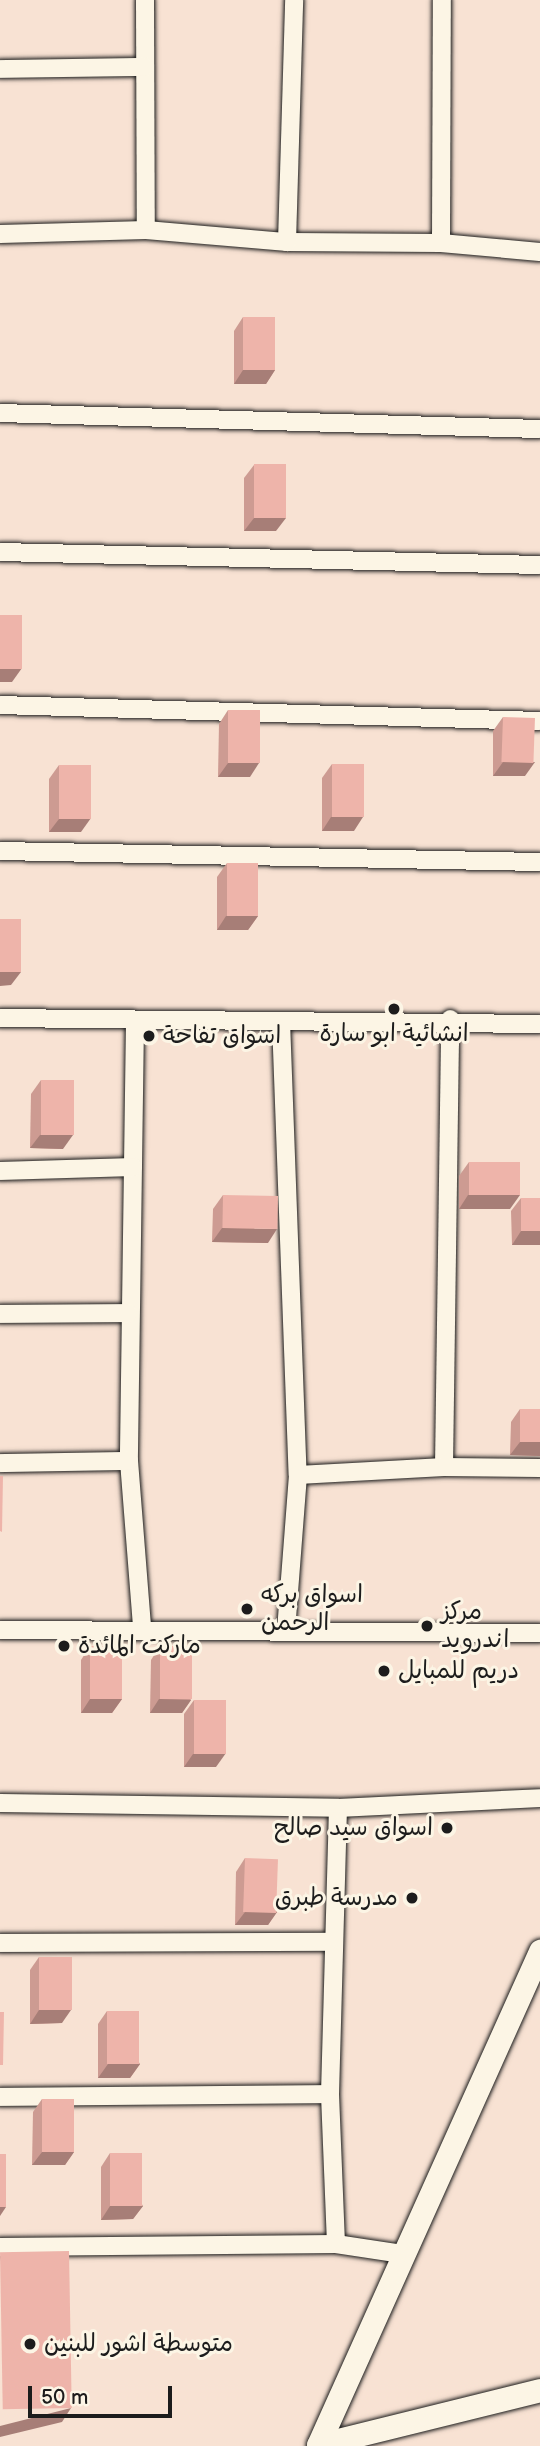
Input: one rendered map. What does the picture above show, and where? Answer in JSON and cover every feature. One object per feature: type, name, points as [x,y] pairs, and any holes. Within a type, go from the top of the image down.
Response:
[{"type":"street","points":[[145,0],[146,230]]},
{"type":"street","points":[[288,242],[294,0]]},
{"type":"street","points":[[441,243],[442,0]]},
{"type":"street","points":[[0,69],[145,67]]},
{"type":"street","points":[[0,234],[146,230],[288,242],[441,243],[540,252]]},
{"type":"street","points":[[0,413],[540,429]]},
{"type":"street","points":[[0,552],[540,565]]},
{"type":"street","points":[[0,705],[540,721]]},
{"type":"street","points":[[0,851],[540,862]]},
{"type":"street","points":[[0,1018],[135,1022],[450,1019],[540,1024]]},
{"type":"street","points":[[444,1467],[450,1019]]},
{"type":"street","points":[[281,1021],[298,1475],[286,1630]]},
{"type":"street","points":[[135,1022],[128,1313],[129,1461],[142,1628]]},
{"type":"street","points":[[0,1171],[133,1167]]},
{"type":"street","points":[[0,1314],[128,1313]]},
{"type":"street","points":[[0,1463],[129,1461]]},
{"type":"street","points":[[298,1475],[444,1467],[540,1468]]},
{"type":"street","points":[[0,1630],[142,1628],[540,1633]]},
{"type":"street","points":[[0,1803],[338,1808],[540,1798]]},
{"type":"street","points":[[336,2244],[330,2094],[338,1808]]},
{"type":"street","points":[[0,1943],[334,1942]]},
{"type":"street","points":[[315,2446],[540,1951]]},
{"type":"street","points":[[0,2097],[330,2094]]},
{"type":"street","points":[[0,2247],[336,2244],[402,2254]]},
{"type":"street","points":[[315,2446],[540,2390]]},
{"type":"building","points":[[243,317],[275,317],[275,370],[243,370]]},
{"type":"building","points":[[254,464],[286,464],[286,518],[254,518]]},
{"type":"building","points":[[0,615],[22,615],[22,669],[0,669]]},
{"type":"building","points":[[228,710],[260,710],[260,763],[228,763]]},
{"type":"building","points":[[503,717],[535,718],[533,763],[501,762]]},
{"type":"building","points":[[332,764],[364,764],[364,817],[332,817]]},
{"type":"building","points":[[59,765],[91,765],[91,819],[59,819]]},
{"type":"building","points":[[227,863],[258,863],[258,916],[227,916]]},
{"type":"building","points":[[0,919],[21,919],[21,972],[0,972]]},
{"type":"building","points":[[41,1080],[74,1080],[74,1135],[41,1135]]},
{"type":"building","points":[[469,1162],[520,1162],[520,1195],[469,1195]]},
{"type":"building","points":[[223,1195],[278,1196],[277,1229],[222,1228]]},
{"type":"building","points":[[521,1198],[540,1198],[540,1231],[521,1231]]},
{"type":"building","points":[[520,1409],[540,1409],[540,1442],[520,1442]]},
{"type":"building","points":[[0,1476],[3,1476],[2,1532],[0,1531]]},
{"type":"building","points":[[90,1646],[122,1646],[122,1699],[90,1699]]},
{"type":"building","points":[[160,1646],[192,1646],[192,1699],[160,1699]]},
{"type":"building","points":[[194,1700],[226,1700],[226,1754],[194,1754]]},
{"type":"building","points":[[245,1858],[278,1859],[276,1913],[243,1912]]},
{"type":"building","points":[[39,1957],[72,1957],[72,2010],[39,2010]]},
{"type":"building","points":[[107,2011],[139,2011],[139,2064],[107,2064]]},
{"type":"building","points":[[0,2012],[4,2012],[3,2065],[0,2065]]},
{"type":"building","points":[[42,2099],[74,2099],[74,2152],[42,2152]]},
{"type":"building","points":[[110,2153],[142,2153],[142,2206],[110,2206]]},
{"type":"building","points":[[0,2154],[6,2154],[6,2207],[0,2207]]},
{"type":"building","name":"متوسطة اشور للبنين","points":[[69,2251],[72,2408],[3,2409],[0,2252]]},
{"type":"place","name":"انشائية ابو سارة","points":[[394,1009]]},
{"type":"place","name":"اسواق تفاحة","points":[[149,1036]]},
{"type":"place","name":"اسواق بركه الرحمن","points":[[247,1609]]},
{"type":"place","name":"مركز اندرويد","points":[[427,1626]]},
{"type":"place","name":"ماركت المائدة","points":[[64,1646]]},
{"type":"place","name":"دريم للمبايل","points":[[384,1671]]},
{"type":"place","name":"اسواق سيد صالح","points":[[447,1828]]},
{"type":"place","name":"مدرسة طبرق","points":[[412,1898]]},
{"type":"place","name":"متوسطة اشور للبنين","points":[[30,2344]]}]
